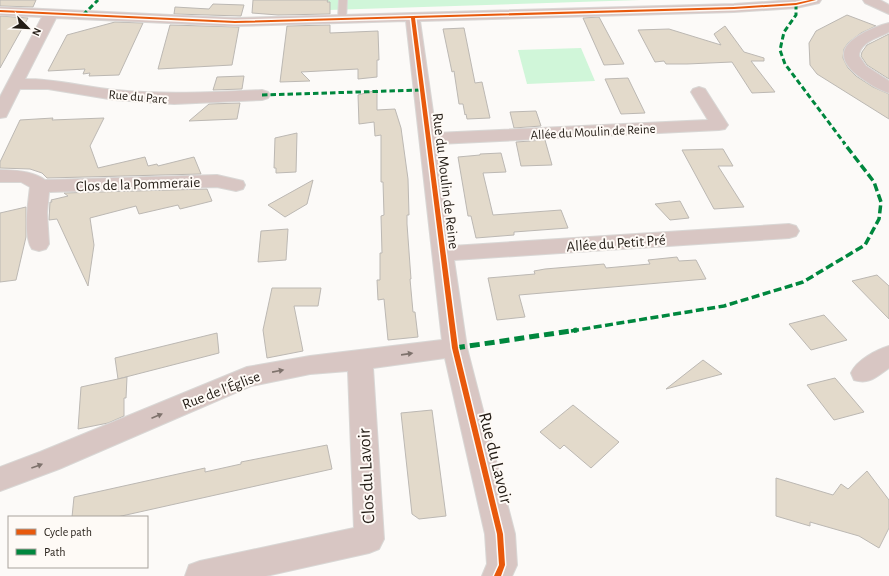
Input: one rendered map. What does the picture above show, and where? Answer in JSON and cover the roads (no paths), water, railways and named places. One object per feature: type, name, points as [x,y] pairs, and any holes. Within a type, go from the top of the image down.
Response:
[{"type":"street","points":[[0,11],[235,22],[734,8],[796,4],[814,0]]},
{"type":"street","points":[[870,0],[889,10]]},
{"type":"street","points":[[0,113],[51,13]]},
{"type":"street","name":"Rue du Moulin de Reine","points":[[414,18],[455,348]]},
{"type":"street","points":[[889,26],[857,43],[852,51],[852,60],[858,68],[889,88]]},
{"type":"street","name":"Rue du Parc","points":[[15,84],[48,84],[115,95],[174,99],[262,95]]},
{"type":"street","name":"Allée du Moulin de Reine","points":[[428,139],[719,125],[699,92]]},
{"type":"street","name":"Clos de la Pommeraie","points":[[0,176],[21,177],[36,181],[40,186],[217,181],[236,185]]},
{"type":"street","points":[[39,244],[37,213],[40,186]]},
{"type":"street","name":"Allée du Petit Pré","points":[[443,254],[789,231]]},
{"type":"street","name":"Rue de l'Église","points":[[0,479],[49,461],[247,377],[310,365],[455,348]]},
{"type":"street","name":"Rue du Lavoir","points":[[455,348],[500,534],[502,565],[497,576]]},
{"type":"street","points":[[863,373],[889,355]]},
{"type":"street","name":"Clos du Lavoir","points":[[200,576],[369,539],[360,360]]},
{"type":"lane","points":[[342,20],[343,0]]}]
